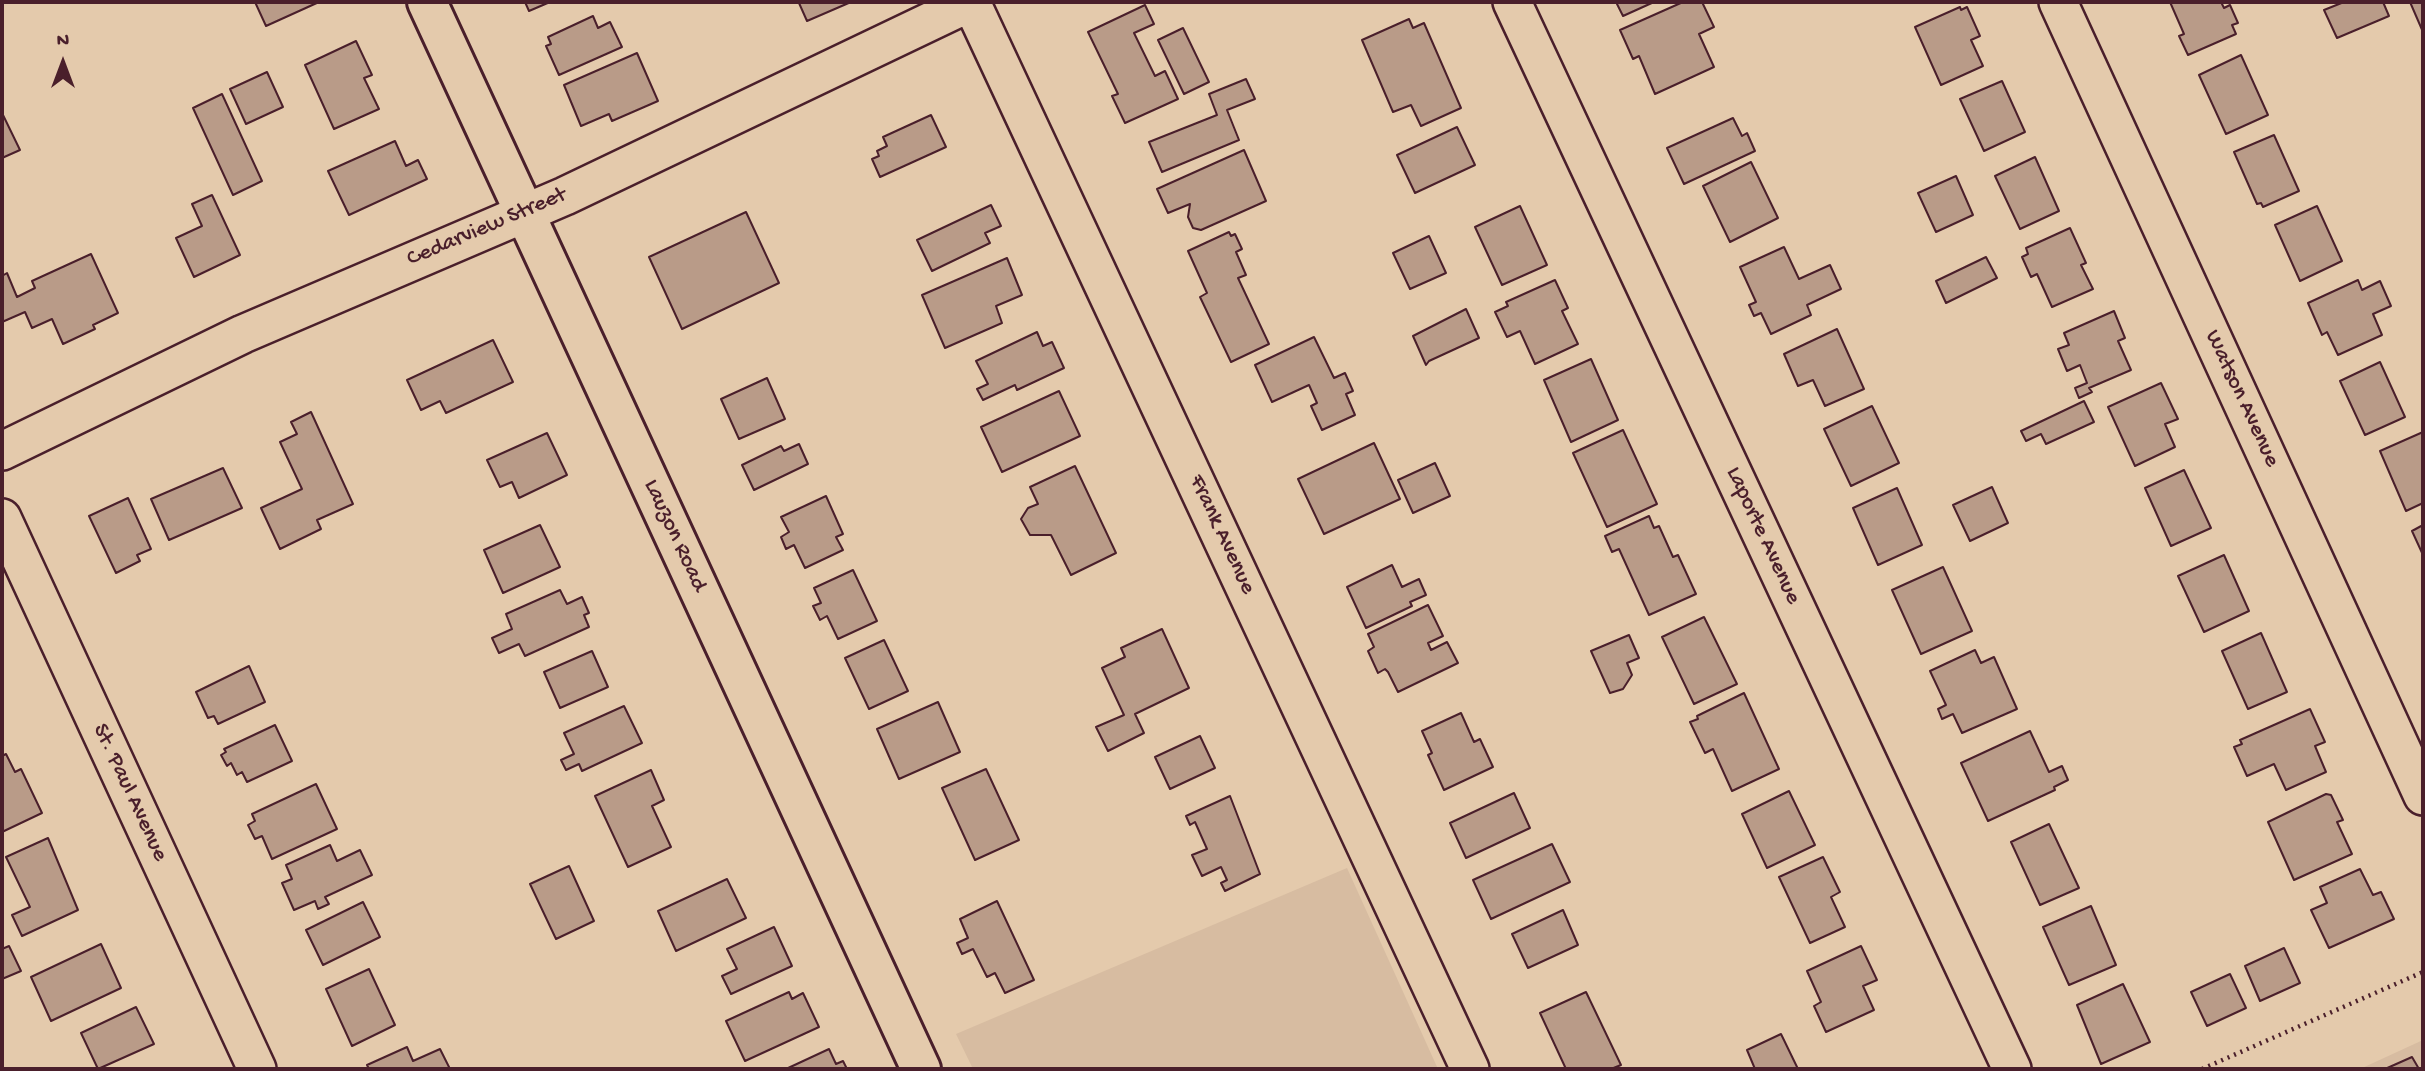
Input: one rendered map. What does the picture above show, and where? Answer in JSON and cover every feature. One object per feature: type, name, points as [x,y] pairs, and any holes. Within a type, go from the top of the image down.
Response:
[{"type":"street","name":"Lauzon Road","points":[[427,2],[921,1069]]},
{"type":"street","name":"Cedarview Street","points":[[2,451],[243,334],[524,214],[971,2]]},
{"type":"street","name":"Frank Avenue","points":[[971,2],[1470,1069]]},
{"type":"street","name":"Laporte Avenue","points":[[1512,2],[2012,1069]]},
{"type":"street","name":"Watson Avenue","points":[[2058,2],[2423,796]]},
{"type":"street","name":"St. Paul Avenue","points":[[2,518],[257,1069]]},
{"type":"path","points":[[2202,1069],[2423,972]]},
{"type":"shaded area","points":[[1347,868],[1438,1069],[973,1069],[956,1034]]},
{"type":"shaded area","points":[[2423,1040],[2423,1069],[2360,1069]]},
{"type":"building","points":[[255,2],[319,2],[266,26]]},
{"type":"building","points":[[525,2],[550,2],[529,11]]},
{"type":"building","points":[[851,2],[807,21],[799,3]]},
{"type":"building","points":[[1616,2],[1654,2],[1623,16]]},
{"type":"building","points":[[1683,2],[1702,2],[1714,27],[1699,34],[1714,67],[1655,94],[1639,56],[1633,59],[1620,30]]},
{"type":"building","points":[[2170,2],[2221,2],[2224,8],[2230,5],[2238,23],[2232,25],[2236,34],[2188,55],[2179,36],[2184,34]]},
{"type":"building","points":[[2344,2],[2383,2],[2389,16],[2337,38],[2324,10]]},
{"type":"building","points":[[2410,2],[2423,2],[2423,32]]},
{"type":"building","points":[[1145,5],[1154,24],[1134,33],[1155,76],[1165,71],[1178,99],[1125,123],[1112,96],[1118,94],[1088,32]]},
{"type":"building","points":[[1960,7],[1961,10],[1967,7],[1980,36],[1971,40],[1983,66],[1941,85],[1915,27]]},
{"type":"building","points":[[593,16],[598,28],[610,22],[622,47],[559,75],[546,46],[551,44],[548,37]]},
{"type":"building","points":[[1409,19],[1413,28],[1424,23],[1461,108],[1421,126],[1411,105],[1393,112],[1362,40]]},
{"type":"building","points":[[1183,28],[1209,82],[1184,94],[1158,40]]},
{"type":"building","points":[[356,41],[372,75],[364,78],[379,109],[334,129],[305,65]]},
{"type":"building","points":[[637,53],[658,101],[612,121],[609,114],[581,126],[564,85]]},
{"type":"building","points":[[2241,55],[2268,115],[2226,134],[2199,75]]},
{"type":"building","points":[[267,72],[283,107],[246,124],[230,89]]},
{"type":"building","points":[[1246,79],[1255,99],[1227,110],[1239,140],[1162,172],[1149,142],[1217,115],[1209,94]]},
{"type":"building","points":[[2002,81],[2025,132],[1984,151],[1960,99]]},
{"type":"building","points":[[222,94],[262,181],[233,195],[193,108]]},
{"type":"building","points":[[931,115],[946,147],[880,177],[872,159],[879,156],[877,151],[887,146],[883,137]]},
{"type":"building","points":[[2,116],[20,150],[2,158]]},
{"type":"building","points":[[1733,118],[1742,136],[1747,133],[1755,151],[1684,184],[1667,148]]},
{"type":"building","points":[[1457,127],[1475,165],[1415,193],[1397,155]]},
{"type":"building","points":[[2274,135],[2299,191],[2263,207],[2261,203],[2257,204],[2234,152]]},
{"type":"building","points":[[395,141],[406,166],[418,160],[427,179],[349,215],[328,171]]},
{"type":"building","points":[[1244,150],[1266,201],[1201,230],[1193,228],[1188,217],[1190,204],[1168,213],[1157,189]]},
{"type":"building","points":[[2035,157],[2059,211],[2020,229],[1995,176]]},
{"type":"building","points":[[1751,162],[1778,218],[1730,242],[1703,186]]},
{"type":"building","points":[[1956,176],[1973,215],[1936,232],[1918,193]]},
{"type":"building","points":[[212,195],[240,255],[194,277],[176,238],[202,226],[192,204]]},
{"type":"building","points":[[991,205],[1001,226],[985,233],[990,243],[932,271],[917,240]]},
{"type":"building","points":[[1520,206],[1547,265],[1502,285],[1475,227]]},
{"type":"building","points":[[2317,206],[2342,261],[2300,281],[2275,225]]},
{"type":"building","points":[[746,212],[779,283],[682,329],[649,257]]},
{"type":"building","points":[[2070,228],[2086,263],[2081,265],[2093,289],[2052,307],[2037,274],[2031,277],[2022,257],[2028,254],[2026,248]]},
{"type":"building","points":[[1229,232],[1231,236],[1235,234],[1242,249],[1236,252],[1246,275],[1238,278],[1269,344],[1231,362],[1200,297],[1207,293],[1188,251]]},
{"type":"building","points":[[1429,236],[1446,273],[1410,289],[1393,253]]},
{"type":"building","points":[[1784,247],[1799,279],[1830,265],[1841,289],[1807,305],[1811,315],[1771,334],[1761,313],[1754,316],[1749,305],[1756,302],[1740,267]]},
{"type":"building","points":[[91,254],[118,313],[93,325],[95,329],[63,344],[52,319],[32,328],[25,312],[2,322],[2,276],[7,273],[17,297],[35,288],[32,281]]},
{"type":"building","points":[[1986,257],[1997,278],[1946,303],[1936,281]]},
{"type":"building","points":[[1007,258],[1022,295],[996,306],[1002,323],[945,348],[922,295]]},
{"type":"building","points":[[1555,280],[1568,308],[1562,311],[1578,344],[1535,364],[1520,331],[1507,337],[1495,312],[1508,306],[1506,302]]},
{"type":"building","points":[[2358,280],[2362,290],[2380,281],[2391,306],[2373,314],[2382,335],[2338,355],[2327,332],[2322,335],[2308,303]]},
{"type":"building","points":[[1466,309],[1479,338],[1429,361],[1426,365],[1413,336]]},
{"type":"building","points":[[2114,311],[2125,338],[2118,341],[2131,370],[2089,388],[2092,392],[2079,398],[2075,388],[2087,383],[2080,365],[2067,371],[2058,349],[2069,345],[2064,333]]},
{"type":"building","points":[[1837,329],[1864,389],[1825,406],[1813,380],[1798,386],[1784,354]]},
{"type":"building","points":[[1037,332],[1043,346],[1052,342],[1064,368],[1017,390],[1015,385],[983,400],[977,389],[988,384],[976,361]]},
{"type":"building","points":[[1314,337],[1334,378],[1345,373],[1353,391],[1346,394],[1355,415],[1322,430],[1311,406],[1317,403],[1309,385],[1272,402],[1255,365]]},
{"type":"building","points":[[493,340],[513,382],[446,413],[440,401],[421,410],[407,380]]},
{"type":"building","points":[[1591,359],[1618,420],[1571,442],[1544,380]]},
{"type":"building","points":[[2380,362],[2405,417],[2365,435],[2340,381]]},
{"type":"building","points":[[767,378],[785,419],[739,439],[721,399]]},
{"type":"building","points":[[2161,383],[2178,419],[2165,424],[2175,447],[2135,466],[2108,407]]},
{"type":"building","points":[[1059,391],[1080,436],[1002,472],[981,427]]},
{"type":"building","points":[[2084,401],[2094,422],[2046,444],[2041,434],[2026,441],[2021,431]]},
{"type":"building","points":[[1872,406],[1899,463],[1851,486],[1824,429]]},
{"type":"building","points":[[311,412],[353,504],[317,520],[321,529],[280,549],[261,508],[302,489],[280,442],[297,434],[291,422]]},
{"type":"building","points":[[1623,430],[1657,504],[1607,527],[1573,453]]},
{"type":"building","points":[[2423,432],[2423,503],[2406,511],[2380,451]]},
{"type":"building","points":[[547,433],[567,475],[519,498],[512,482],[500,487],[487,460]]},
{"type":"building","points":[[1374,443],[1400,499],[1324,534],[1298,479]]},
{"type":"building","points":[[799,444],[808,464],[754,490],[742,465],[781,446],[784,451]]},
{"type":"building","points":[[1435,463],[1450,496],[1413,513],[1398,480]]},
{"type":"building","points":[[1075,466],[1116,553],[1071,575],[1051,535],[1030,535],[1021,519],[1028,508],[1038,504],[1030,487]]},
{"type":"building","points":[[223,468],[242,508],[169,540],[151,499]]},
{"type":"building","points":[[2184,470],[2211,528],[2171,546],[2145,488]]},
{"type":"building","points":[[1992,487],[2008,523],[1970,541],[1953,505]]},
{"type":"building","points":[[1897,488],[1922,545],[1878,565],[1853,508]]},
{"type":"building","points":[[826,496],[843,534],[836,537],[843,550],[805,568],[794,545],[786,549],[781,537],[789,532],[781,517]]},
{"type":"building","points":[[128,498],[151,549],[137,555],[140,561],[116,573],[89,516]]},
{"type":"building","points":[[1649,516],[1654,528],[1659,526],[1673,557],[1678,555],[1696,594],[1649,615],[1619,549],[1612,552],[1605,536]]},
{"type":"building","points":[[540,525],[560,567],[503,593],[484,550]]},
{"type":"building","points":[[2423,525],[2423,555],[2412,531]]},
{"type":"building","points":[[2224,555],[2249,611],[2204,632],[2178,576]]},
{"type":"building","points":[[1392,565],[1402,587],[1419,579],[1426,595],[1410,602],[1412,606],[1366,628],[1347,587]]},
{"type":"building","points":[[1943,567],[1972,631],[1921,654],[1892,590]]},
{"type":"building","points":[[853,570],[877,621],[838,639],[827,616],[820,620],[813,606],[821,603],[814,588]]},
{"type":"building","points":[[560,590],[567,604],[582,597],[589,613],[584,615],[589,627],[525,656],[519,644],[499,653],[492,638],[512,629],[506,614]]},
{"type":"building","points":[[1428,605],[1443,636],[1428,643],[1431,650],[1447,642],[1458,663],[1398,692],[1385,669],[1378,673],[1368,651],[1374,647],[1368,634]]},
{"type":"building","points":[[1704,617],[1737,684],[1694,704],[1662,637]]},
{"type":"building","points":[[1162,629],[1189,688],[1135,714],[1144,733],[1108,751],[1096,727],[1124,715],[1102,668],[1125,657],[1121,648]]},
{"type":"building","points":[[2261,633],[2287,692],[2248,709],[2222,651]]},
{"type":"building","points":[[1629,635],[1639,658],[1627,663],[1632,675],[1623,689],[1610,693],[1591,651]]},
{"type":"building","points":[[884,640],[908,691],[869,709],[845,658]]},
{"type":"building","points":[[1975,650],[1981,663],[1994,657],[2017,709],[1962,733],[1953,714],[1942,719],[1938,709],[1946,705],[1930,671]]},
{"type":"building","points":[[592,651],[608,687],[560,708],[544,672]]},
{"type":"building","points":[[249,666],[265,702],[218,724],[214,716],[208,718],[196,692]]},
{"type":"building","points":[[1744,693],[1779,769],[1732,791],[1713,749],[1705,753],[1690,722]]},
{"type":"building","points":[[938,702],[960,752],[899,779],[877,729]]},
{"type":"building","points":[[624,706],[642,743],[582,771],[579,764],[566,770],[561,760],[574,754],[564,733]]},
{"type":"building","points":[[2310,709],[2325,742],[2315,746],[2326,772],[2286,790],[2274,764],[2247,776],[2234,747],[2242,744],[2240,740]]},
{"type":"building","points":[[1461,713],[1474,742],[1480,739],[1493,767],[1444,790],[1428,755],[1432,753],[1422,731]]},
{"type":"building","points":[[275,725],[292,761],[247,782],[242,772],[237,775],[231,763],[227,766],[221,755],[226,752],[224,749]]},
{"type":"building","points":[[2030,731],[2049,772],[2062,766],[2068,780],[2054,787],[2055,790],[1988,821],[1961,763]]},
{"type":"building","points":[[1200,736],[1215,768],[1170,789],[1155,757]]},
{"type":"building","points":[[6,754],[15,772],[21,769],[42,813],[2,832],[2,756]]},
{"type":"building","points":[[986,769],[1019,840],[975,860],[942,788]]},
{"type":"building","points":[[651,770],[664,800],[652,806],[671,847],[628,867],[595,796]]},
{"type":"building","points":[[316,784],[337,829],[272,859],[262,836],[255,839],[248,825],[255,821],[252,814]]},
{"type":"building","points":[[1789,791],[1815,845],[1767,868],[1742,814]]},
{"type":"building","points":[[1514,793],[1530,828],[1466,858],[1450,823]]},
{"type":"building","points":[[2326,794],[2331,795],[2343,820],[2337,822],[2352,854],[2294,880],[2268,822]]},
{"type":"building","points":[[1230,796],[1260,874],[1225,891],[1221,883],[1227,880],[1221,867],[1202,876],[1192,855],[1207,849],[1195,822],[1190,825],[1186,816]]},
{"type":"building","points":[[2049,824],[2079,888],[2040,905],[2011,842]]},
{"type":"building","points":[[48,838],[78,910],[22,936],[12,915],[30,907],[6,857]]},
{"type":"building","points":[[1552,844],[1570,882],[1491,919],[1473,880]]},
{"type":"building","points":[[330,845],[337,861],[360,850],[372,875],[325,897],[329,904],[318,909],[315,901],[294,910],[282,883],[292,879],[286,865]]},
{"type":"building","points":[[1823,857],[1840,892],[1831,897],[1845,927],[1810,943],[1779,877]]},
{"type":"building","points":[[569,866],[594,921],[556,939],[530,884]]},
{"type":"building","points":[[2360,869],[2373,895],[2381,892],[2394,919],[2329,948],[2311,910],[2327,903],[2320,887]]},
{"type":"building","points":[[727,879],[746,918],[676,951],[658,911]]},
{"type":"building","points":[[997,901],[1034,980],[1005,993],[995,973],[987,977],[973,949],[962,954],[957,943],[968,938],[960,919]]},
{"type":"building","points":[[363,902],[380,937],[323,965],[306,930]]},
{"type":"building","points":[[2091,906],[2116,965],[2069,985],[2043,927]]},
{"type":"building","points":[[1563,910],[1578,945],[1528,968],[1512,934]]},
{"type":"building","points":[[774,927],[792,966],[731,994],[722,976],[737,969],[727,949]]},
{"type":"building","points":[[101,944],[121,988],[51,1021],[31,977]]},
{"type":"building","points":[[9,946],[21,971],[2,979],[2,949]]},
{"type":"building","points":[[1861,946],[1877,980],[1863,986],[1874,1010],[1826,1032],[1814,1006],[1821,1002],[1807,971]]},
{"type":"building","points":[[2284,948],[2300,983],[2260,1001],[2245,966]]},
{"type":"building","points":[[369,969],[395,1025],[352,1046],[326,989]]},
{"type":"building","points":[[2230,974],[2246,1008],[2207,1026],[2191,992]]},
{"type":"building","points":[[2123,984],[2150,1042],[2101,1064],[2077,1005]]},
{"type":"building","points":[[789,992],[792,999],[803,993],[819,1027],[745,1061],[726,1021]]},
{"type":"building","points":[[1586,992],[1621,1065],[1611,1069],[1566,1069],[1540,1013]]},
{"type":"building","points":[[136,1007],[154,1044],[98,1069],[81,1033]]},
{"type":"building","points":[[1781,1034],[1798,1069],[1755,1069],[1747,1050]]},
{"type":"building","points":[[407,1047],[413,1061],[440,1049],[450,1069],[369,1069],[367,1065]]},
{"type":"building","points":[[829,1049],[836,1064],[843,1061],[847,1069],[786,1069]]},
{"type":"building","points":[[2412,1057],[2419,1069],[2385,1069]]}]
